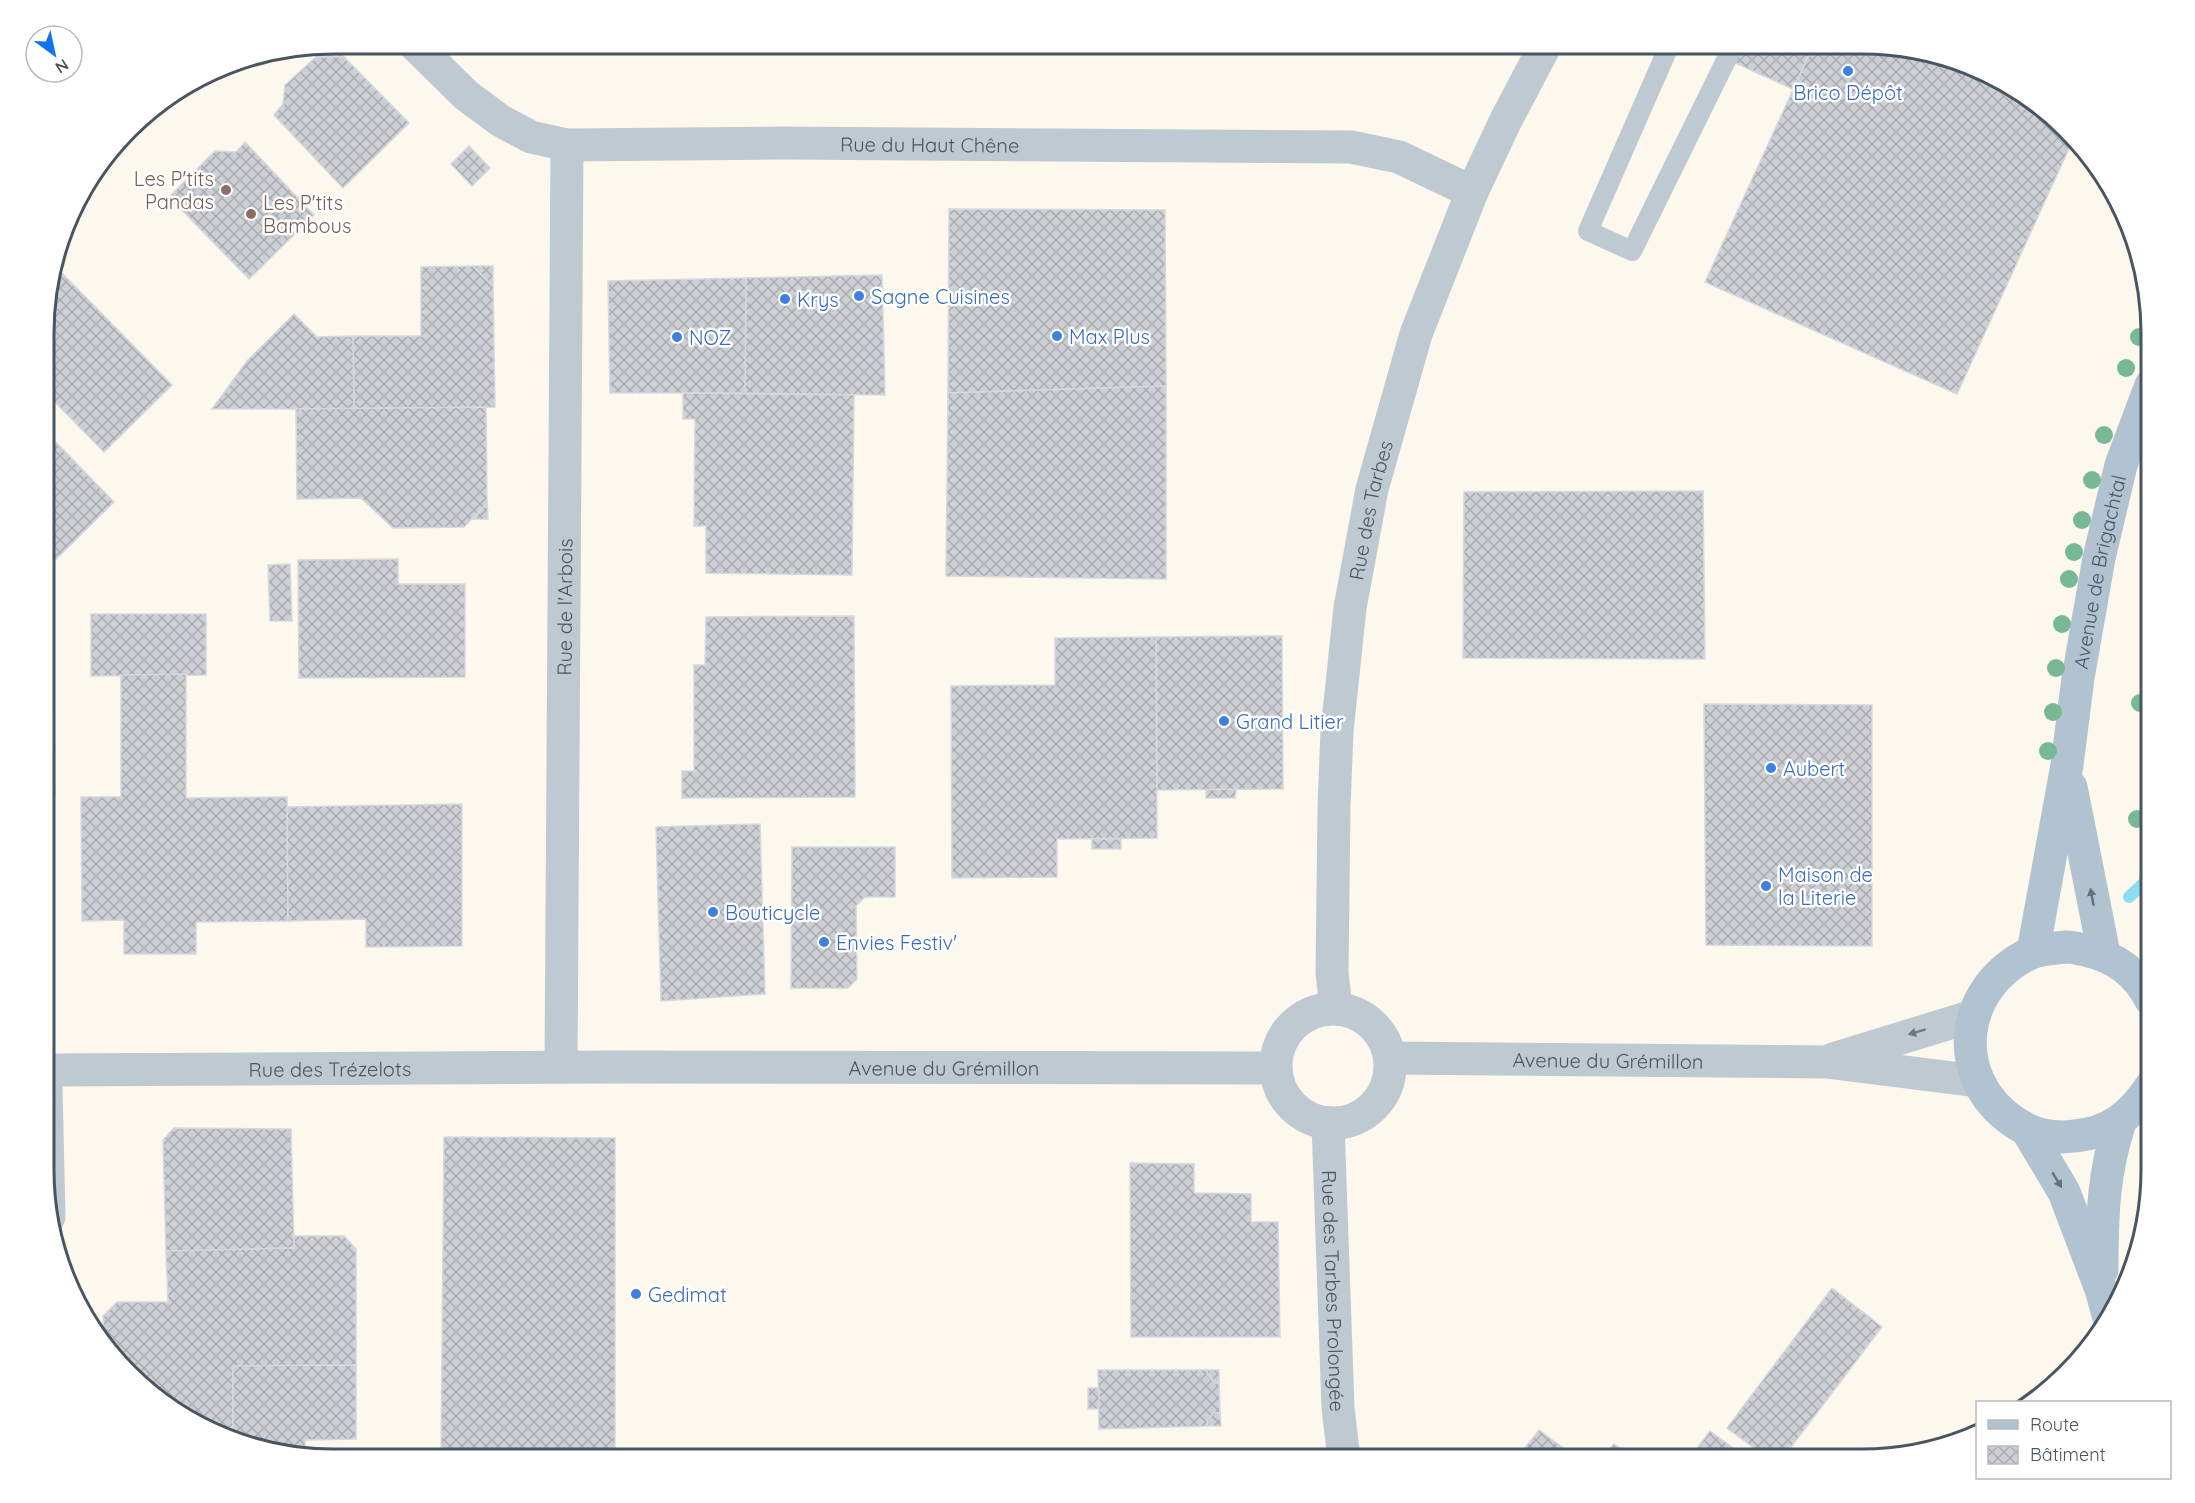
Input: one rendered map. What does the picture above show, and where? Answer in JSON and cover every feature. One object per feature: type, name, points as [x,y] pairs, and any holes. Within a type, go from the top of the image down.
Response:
[{"type":"main road","name":"Avenue de Brigachtal","points":[[2033,952],[2067,765],[2078,678],[2099,558],[2121,465],[2141,412]]},
{"type":"main road","name":"Avenue de Brigachtal","points":[[2067,765],[2104,954]]},
{"type":"main road","points":[[2141,984],[2127,968],[2104,954],[2069,947],[2033,952],[2007,967],[1986,988],[1973,1016],[1969,1046],[1977,1081],[1997,1110],[2027,1130],[2058,1138],[2090,1135],[2120,1122],[2141,1101]]},
{"type":"main road","points":[[2105,1304],[2102,1210],[2111,1148],[2120,1122]]},
{"type":"main road","points":[[2027,1130],[2064,1192],[2105,1304]]},
{"type":"street","name":"Rue du Haut Chêne","points":[[424,54],[467,96],[501,121],[531,137],[567,146],[781,143],[1351,147],[1399,157],[1472,192]]},
{"type":"street","name":"Rue des Tarbes","points":[[1336,1008],[1332,973],[1337,731],[1350,608],[1372,489],[1416,334],[1472,192],[1541,54]]},
{"type":"street","name":"Rue de l'Arbois","points":[[561,1067],[567,146]]},
{"type":"street","points":[[1336,1008],[1356,1012],[1372,1024],[1384,1040],[1390,1058],[1390,1075],[1384,1092],[1375,1106],[1362,1116],[1345,1122],[1328,1123],[1312,1120],[1298,1111],[1286,1099],[1279,1084],[1276,1068],[1278,1049],[1286,1032],[1300,1018],[1317,1010],[1336,1008]]},
{"type":"street","name":"Avenue du Grémillon","points":[[1826,1062],[1973,1016]]},
{"type":"street","name":"Avenue du Grémillon","points":[[1390,1058],[1826,1062],[1977,1081]]},
{"type":"street","name":"Rue des Trézelots","points":[[54,1070],[614,1067]]},
{"type":"street","name":"Avenue du Grémillon","points":[[614,1067],[1276,1068]]},
{"type":"street","name":"Rue des Tarbes Prolongée","points":[[1328,1123],[1338,1408],[1343,1449]]},
{"type":"lane","points":[[1666,54],[1588,231],[1632,251],[1729,54]]},
{"type":"shaded area","points":[[333,54],[1862,54],[1916,59],[1952,69],[2002,91],[2017,101],[2046,123],[2072,149],[2104,194],[2126,243],[2139,297],[2141,333],[2141,1170],[2136,1224],[2126,1260],[2104,1310],[2094,1325],[2072,1354],[2046,1380],[2018,1401],[1976,1401],[1976,1424],[1916,1444],[1862,1449],[333,1449],[279,1444],[243,1434],[193,1412],[178,1402],[149,1380],[123,1354],[91,1310],[69,1260],[56,1206],[54,1170],[54,333],[56,297],[69,243],[91,194],[123,149],[149,123],[193,91],[226,75],[297,56]]},
{"type":"building","points":[[341,54],[344,57],[316,57],[318,55]]},
{"type":"building","points":[[1716,54],[1809,54],[1793,89]]},
{"type":"building","points":[[1716,54],[1809,54],[1793,89]]},
{"type":"building","points":[[1809,54],[1898,56],[1969,75],[2017,101],[2046,123],[2070,147],[1957,394],[1705,282]]},
{"type":"building","points":[[316,57],[344,57],[409,123],[343,188],[274,115],[283,104],[285,85]]},
{"type":"building","points":[[245,142],[314,215],[249,279],[169,197],[215,151],[236,152]]},
{"type":"building","points":[[469,146],[490,168],[472,186],[451,164]]},
{"type":"building","name":"Max Plus","points":[[949,209],[1165,210],[1166,386],[948,393]]},
{"type":"building","points":[[473,266],[493,286],[495,407],[354,409],[353,336],[421,336],[421,267]]},
{"type":"building","points":[[473,266],[493,266],[493,286]]},
{"type":"building","points":[[61,272],[172,385],[104,452],[54,401],[54,333],[56,297]]},
{"type":"building","points":[[882,275],[885,395],[745,393],[746,278]]},
{"type":"building","name":"NOZ","points":[[746,278],[745,393],[610,393],[608,281]]},
{"type":"building","points":[[294,314],[317,337],[353,336],[354,409],[212,409],[247,361]]},
{"type":"building","points":[[1166,386],[1166,579],[946,576],[948,393]]},
{"type":"building","points":[[683,393],[854,395],[852,575],[706,573],[706,526],[694,526],[695,419],[683,419]]},
{"type":"building","points":[[486,407],[487,503],[464,527],[393,528],[361,498],[297,499],[296,409]]},
{"type":"building","points":[[54,440],[114,502],[54,561]]},
{"type":"building","points":[[1703,491],[1705,659],[1463,658],[1464,492]]},
{"type":"building","points":[[487,503],[488,519],[473,519]]},
{"type":"building","points":[[398,559],[398,584],[465,584],[465,677],[299,678],[298,560]]},
{"type":"building","points":[[290,564],[292,621],[270,621],[268,565]]},
{"type":"building","points":[[91,614],[206,614],[206,675],[91,676]]},
{"type":"building","points":[[854,616],[855,797],[682,798],[682,771],[694,771],[694,665],[705,665],[706,617]]},
{"type":"building","points":[[1282,636],[1283,789],[1157,790],[1156,637]]},
{"type":"building","points":[[1156,637],[1157,838],[1057,839],[1057,877],[952,878],[951,686],[1055,685],[1055,638]]},
{"type":"building","points":[[54,671],[55,796],[54,797]]},
{"type":"building","points":[[186,674],[186,798],[287,797],[288,921],[196,922],[196,954],[124,954],[124,920],[82,921],[81,797],[121,797],[121,675]]},
{"type":"building","points":[[1704,704],[1872,705],[1872,946],[1706,945]]},
{"type":"building","points":[[1206,790],[1236,790],[1235,798],[1206,798]]},
{"type":"building","points":[[462,804],[462,946],[366,947],[366,919],[288,921],[287,807]]},
{"type":"building","points":[[760,824],[765,994],[661,1001],[656,827]]},
{"type":"building","points":[[1092,839],[1121,839],[1121,849],[1092,849]]},
{"type":"building","name":"Envies Festiv'","points":[[792,847],[895,847],[895,897],[865,897],[856,906],[857,979],[848,988],[791,988]]},
{"type":"building","points":[[174,1128],[291,1129],[294,1248],[166,1251],[163,1140]]},
{"type":"building","points":[[444,1137],[615,1138],[615,1449],[441,1449]]},
{"type":"building","points":[[1130,1163],[1194,1164],[1194,1193],[1251,1194],[1251,1222],[1278,1222],[1280,1337],[1131,1337]]},
{"type":"building","points":[[294,1236],[344,1236],[356,1249],[356,1365],[233,1366],[233,1428],[226,1428],[193,1412],[163,1391],[123,1354],[104,1328],[103,1316],[117,1302],[168,1302],[166,1251],[294,1248]]},
{"type":"building","points":[[1832,1288],[1882,1327],[1790,1449],[1755,1449],[1727,1428]]},
{"type":"building","points":[[356,1365],[356,1439],[305,1440],[305,1447],[297,1447],[226,1428],[233,1428],[233,1366]]},
{"type":"building","points":[[1098,1370],[1207,1370],[1207,1374],[1215,1383],[1219,1382],[1220,1413],[1214,1413],[1207,1421],[1208,1426],[1099,1429]]},
{"type":"building","points":[[1207,1370],[1219,1370],[1219,1382],[1215,1383],[1207,1374]]},
{"type":"building","points":[[1088,1388],[1099,1388],[1099,1409],[1088,1409]]},
{"type":"building","points":[[1214,1413],[1220,1413],[1221,1426],[1208,1426],[1207,1421]]},
{"type":"building","points":[[1539,1430],[1565,1449],[1524,1449]]},
{"type":"building","points":[[1710,1431],[1734,1449],[1696,1449]]},
{"type":"building","points":[[1614,1444],[1621,1449],[1610,1449]]},
{"type":"waterway","points":[[2129,897],[2141,886]]},
{"type":"place","name":"Brico Dépôt","points":[[1848,71]]},
{"type":"place","name":"Les P'tits Pandas","points":[[226,190]]},
{"type":"place","name":"Les P'tits Bambous","points":[[251,214]]},
{"type":"place","name":"Sagne Cuisines","points":[[859,296]]},
{"type":"place","name":"Krys","points":[[785,299]]},
{"type":"place","name":"Max Plus","points":[[1057,336]]},
{"type":"place","name":"NOZ","points":[[677,337]]},
{"type":"place","name":"Grand Litier","points":[[1224,721]]},
{"type":"place","name":"Aubert","points":[[1771,768]]},
{"type":"place","name":"Maison de la Literie","points":[[1766,886]]},
{"type":"place","name":"Bouticycle","points":[[713,912]]},
{"type":"place","name":"Envies Festiv'","points":[[824,942]]},
{"type":"place","name":"Gedimat","points":[[636,1294]]}]
